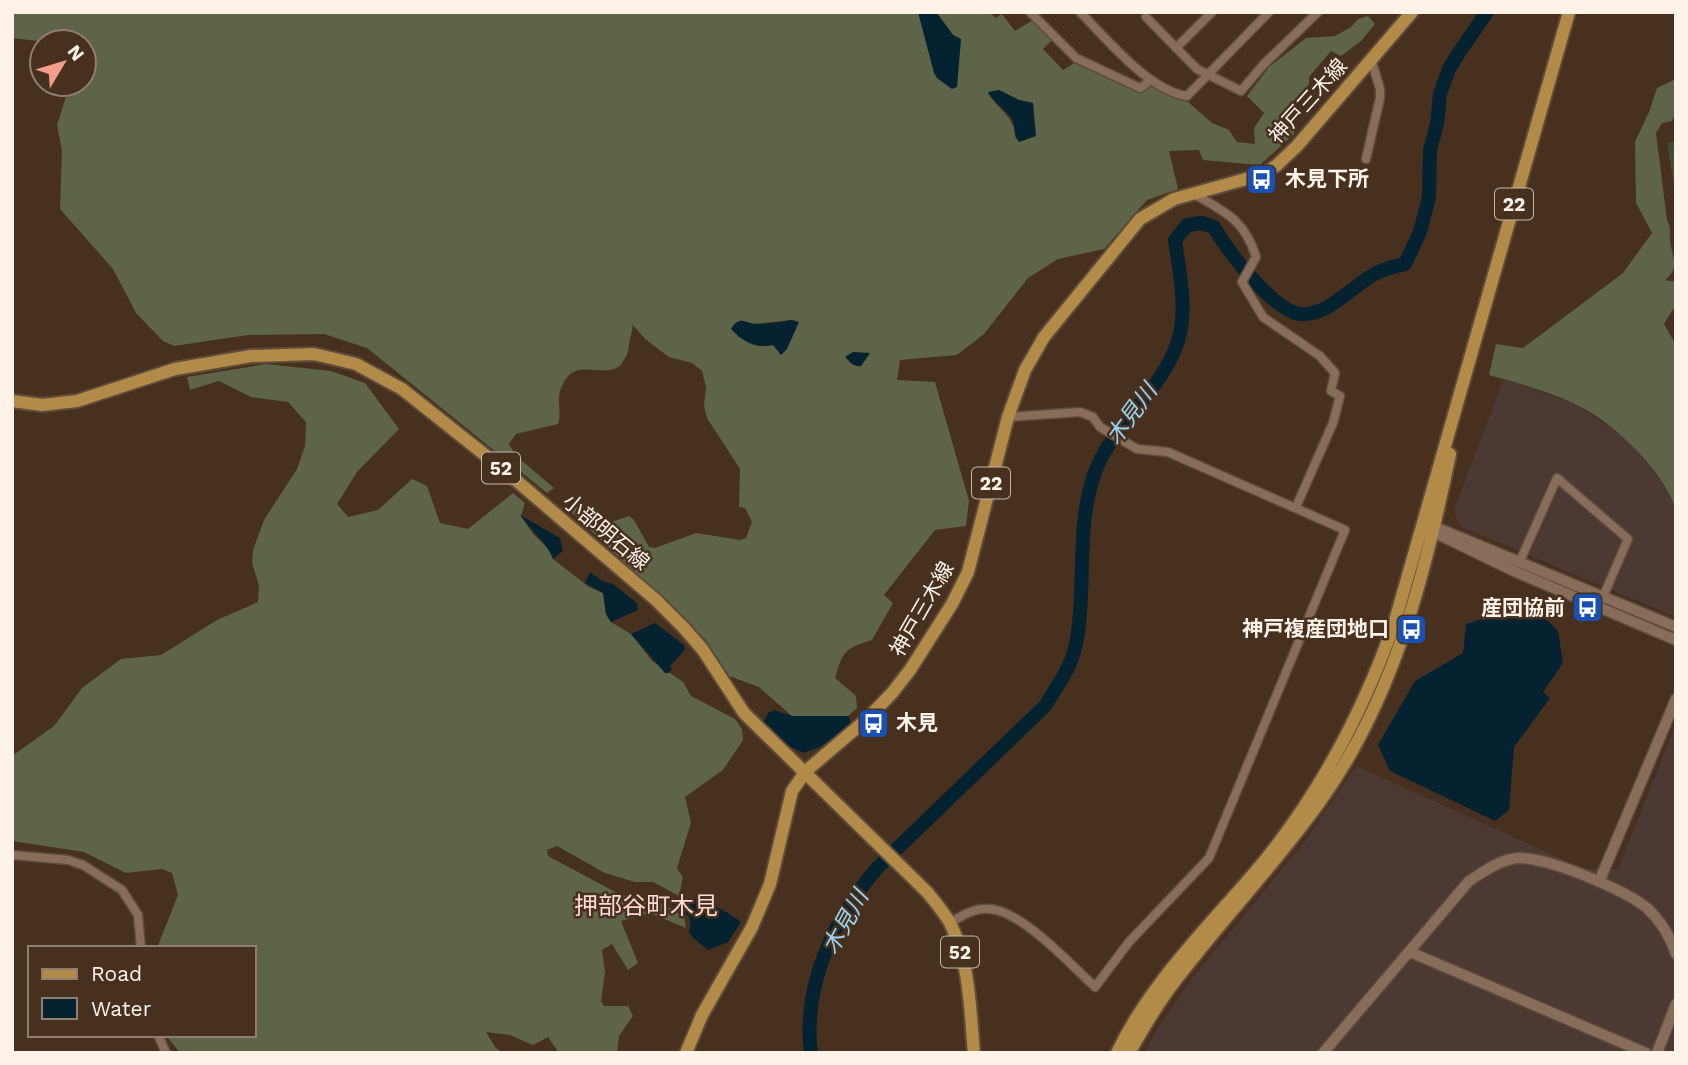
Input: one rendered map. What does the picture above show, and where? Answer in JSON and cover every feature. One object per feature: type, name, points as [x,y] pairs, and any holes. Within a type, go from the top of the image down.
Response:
[{"type":"main road","name":"神戸三木線","points":[[686,1053],[702,1015],[757,916],[770,884],[792,791],[806,771],[867,719],[892,693],[952,604],[968,572],[1008,417],[1025,370],[1044,337],[1140,219],[1174,199],[1248,180],[1277,165],[1412,12]]},
{"type":"main road","name":"22","points":[[1129,1053],[1177,977],[1276,862],[1323,798],[1371,714],[1407,628],[1430,529],[1446,438],[1569,12]]},
{"type":"main road","name":"小部明石線","points":[[12,401],[42,405],[77,401],[175,369],[251,356],[314,354],[356,364],[402,389],[504,470],[656,600],[703,650],[744,713],[927,892],[949,923],[960,950],[968,989],[974,1053]]},
{"type":"main road","name":"22","points":[[1117,1053],[1169,972],[1267,857],[1335,757],[1382,660],[1430,529]]},
{"type":"street","points":[[1030,12],[1076,58],[1140,89],[1150,81]]},
{"type":"street","points":[[1176,48],[1212,12]]},
{"type":"street","points":[[1084,14],[1150,81],[1177,95],[1187,96],[1269,12]]},
{"type":"street","points":[[1146,14],[1197,69],[1241,91],[1263,65],[1318,12]]},
{"type":"street","points":[[1366,159],[1380,98],[1371,60]]},
{"type":"street","points":[[1194,194],[1234,217],[1245,228],[1256,257],[1242,282],[1264,317],[1320,356],[1335,373],[1331,391],[1340,396],[1332,423],[1296,507]]},
{"type":"street","points":[[949,923],[976,910],[991,908],[1009,913],[1025,923],[1095,987],[1129,942],[1209,858],[1345,530],[1168,452],[1138,449],[1080,412],[1008,417]]},
{"type":"street","points":[[1520,561],[1558,478],[1628,539],[1603,597]]},
{"type":"street","points":[[1430,529],[1520,561],[1676,627]]},
{"type":"street","points":[[1430,529],[1516,572],[1676,639]]},
{"type":"street","points":[[1600,882],[1676,699]]},
{"type":"street","points":[[12,855],[55,858],[75,863],[122,890],[138,915],[141,946]]},
{"type":"street","points":[[1323,1053],[1469,881],[1492,866],[1514,858],[1537,859],[1600,882],[1645,906],[1661,922],[1676,954]]},
{"type":"street","points":[[1410,952],[1646,1053]]},
{"type":"street","points":[[1657,1053],[1676,1004]]},
{"type":"street","points":[[159,1037],[166,1053]]},
{"type":"shaded area","points":[[1504,379],[1578,405],[1623,437],[1652,466],[1676,510],[1676,617],[1460,526],[1454,510]]},
{"type":"shaded area","points":[[1676,724],[1676,1053],[1145,1053],[1155,1032],[1191,980],[1306,840],[1356,766],[1584,869],[1618,869]]},
{"type":"green space","points":[[12,12],[918,12],[921,19],[953,35],[936,12],[989,12],[996,18],[1002,14],[1015,31],[1033,20],[1052,40],[1043,49],[1063,70],[1076,62],[1139,93],[1152,86],[1187,101],[1212,123],[1229,130],[1237,142],[1255,144],[1254,128],[1264,113],[1247,96],[1269,67],[1306,38],[1335,36],[1351,27],[1358,19],[1368,16],[1375,24],[1361,41],[1341,56],[1331,51],[1309,77],[1309,84],[1295,104],[1294,134],[1260,165],[1203,160],[1199,150],[1169,151],[1178,189],[1147,200],[1104,249],[1058,259],[1028,278],[984,334],[957,355],[900,360],[897,380],[935,382],[969,501],[966,526],[935,530],[884,595],[893,603],[872,640],[851,648],[843,656],[835,678],[856,696],[857,708],[848,716],[792,716],[759,687],[729,676],[705,639],[568,509],[575,503],[595,520],[604,523],[629,516],[649,547],[655,548],[696,533],[740,540],[746,538],[752,522],[745,508],[739,507],[740,469],[707,418],[704,406],[706,387],[702,371],[692,363],[669,357],[645,339],[633,325],[627,355],[620,366],[612,370],[579,370],[572,373],[560,391],[558,424],[516,434],[509,444],[515,455],[554,488],[547,493],[367,348],[324,334],[248,335],[174,346],[163,341],[136,313],[113,269],[60,209],[62,151],[57,125],[66,98],[98,98],[98,28],[28,28],[28,40],[12,38]],"holes":[[[999,90],[1019,100],[1033,103],[1015,138],[1012,124],[988,93]],[[792,320],[780,352],[773,345],[758,345],[737,336],[753,324]]]},
{"type":"green space","points":[[1676,79],[1676,111],[1672,121],[1662,123],[1656,133],[1674,263],[1673,271],[1665,280],[1676,282],[1675,306],[1664,324],[1676,345],[1676,510],[1670,495],[1649,464],[1606,423],[1567,400],[1489,375],[1496,344],[1523,348],[1623,273],[1652,233],[1636,203],[1635,142],[1657,88]]},
{"type":"green space","points":[[1676,141],[1676,198],[1667,143]]},
{"type":"green space","points":[[266,364],[331,371],[365,383],[399,429],[357,472],[337,504],[348,517],[378,510],[412,479],[427,486],[440,523],[468,529],[513,493],[525,503],[521,516],[533,534],[550,550],[553,559],[589,587],[603,593],[606,614],[611,622],[631,634],[664,672],[667,671],[683,682],[691,696],[735,719],[742,729],[743,740],[723,770],[685,797],[691,823],[677,868],[683,877],[679,896],[653,882],[635,882],[605,873],[557,846],[547,850],[548,856],[621,895],[661,903],[684,916],[686,928],[650,913],[621,921],[638,963],[628,970],[612,944],[602,950],[605,972],[601,1001],[604,1006],[628,1006],[633,1016],[619,1036],[617,1053],[559,1053],[548,1037],[533,1045],[510,1035],[486,1032],[502,1053],[180,1053],[168,1037],[256,1037],[256,946],[158,946],[178,895],[172,873],[162,869],[126,873],[84,852],[12,841],[12,756],[54,726],[82,688],[121,659],[161,655],[217,620],[258,602],[259,585],[252,563],[253,550],[264,520],[297,469],[305,446],[306,422],[288,402],[251,397],[219,381],[190,390],[187,377]]},
{"type":"water","points":[[918,12],[936,12],[953,35],[961,39],[957,87],[952,89],[934,73]]},
{"type":"water","points":[[999,90],[1019,100],[1033,103],[1036,136],[1019,142],[1012,119],[988,92]]},
{"type":"water","points":[[792,320],[799,322],[787,349],[781,355],[773,345],[750,343],[731,329],[740,321],[759,324]]},
{"type":"water","points":[[853,352],[870,353],[861,366],[858,366],[845,357]]},
{"type":"water","points":[[520,515],[560,538],[563,551],[553,559],[544,543]]},
{"type":"water","points":[[590,572],[602,581],[613,584],[637,603],[638,610],[611,622],[606,614],[603,593],[585,583]]},
{"type":"water","points":[[1531,604],[1558,631],[1563,663],[1543,692],[1550,698],[1514,747],[1509,810],[1495,821],[1390,771],[1378,745],[1415,681],[1463,653],[1466,624]]},
{"type":"water","points":[[655,623],[684,645],[685,650],[670,666],[672,669],[669,673],[665,673],[631,634]]},
{"type":"water","points":[[774,710],[792,716],[848,716],[852,724],[820,747],[803,753],[789,746],[763,723],[768,713]]},
{"type":"water","points":[[694,899],[711,904],[741,922],[728,942],[708,950],[693,938],[689,931],[689,916],[678,911],[672,904],[674,901],[689,902]]},
{"type":"waterway","name":"木見川","points":[[811,1053],[812,1002],[817,977],[825,953],[848,908],[878,867],[1045,706],[1069,666],[1080,619],[1083,536],[1088,495],[1094,475],[1112,439],[1161,376],[1171,359],[1181,329],[1182,304],[1175,240],[1187,225],[1201,223],[1214,227],[1239,263],[1261,288],[1284,307],[1299,314],[1323,309],[1373,275],[1405,264],[1420,232],[1429,197],[1430,150],[1437,124],[1440,94],[1449,69],[1487,12]]},
{"type":"place","name":"木見下所","points":[[1262,179]]},
{"type":"place","name":"産団協前","points":[[1588,608]]},
{"type":"place","name":"神戸複産団地口","points":[[1412,629]]},
{"type":"place","name":"木見","points":[[873,723]]},
{"type":"district","name":"押部谷町木見","points":[[646,906]]}]
